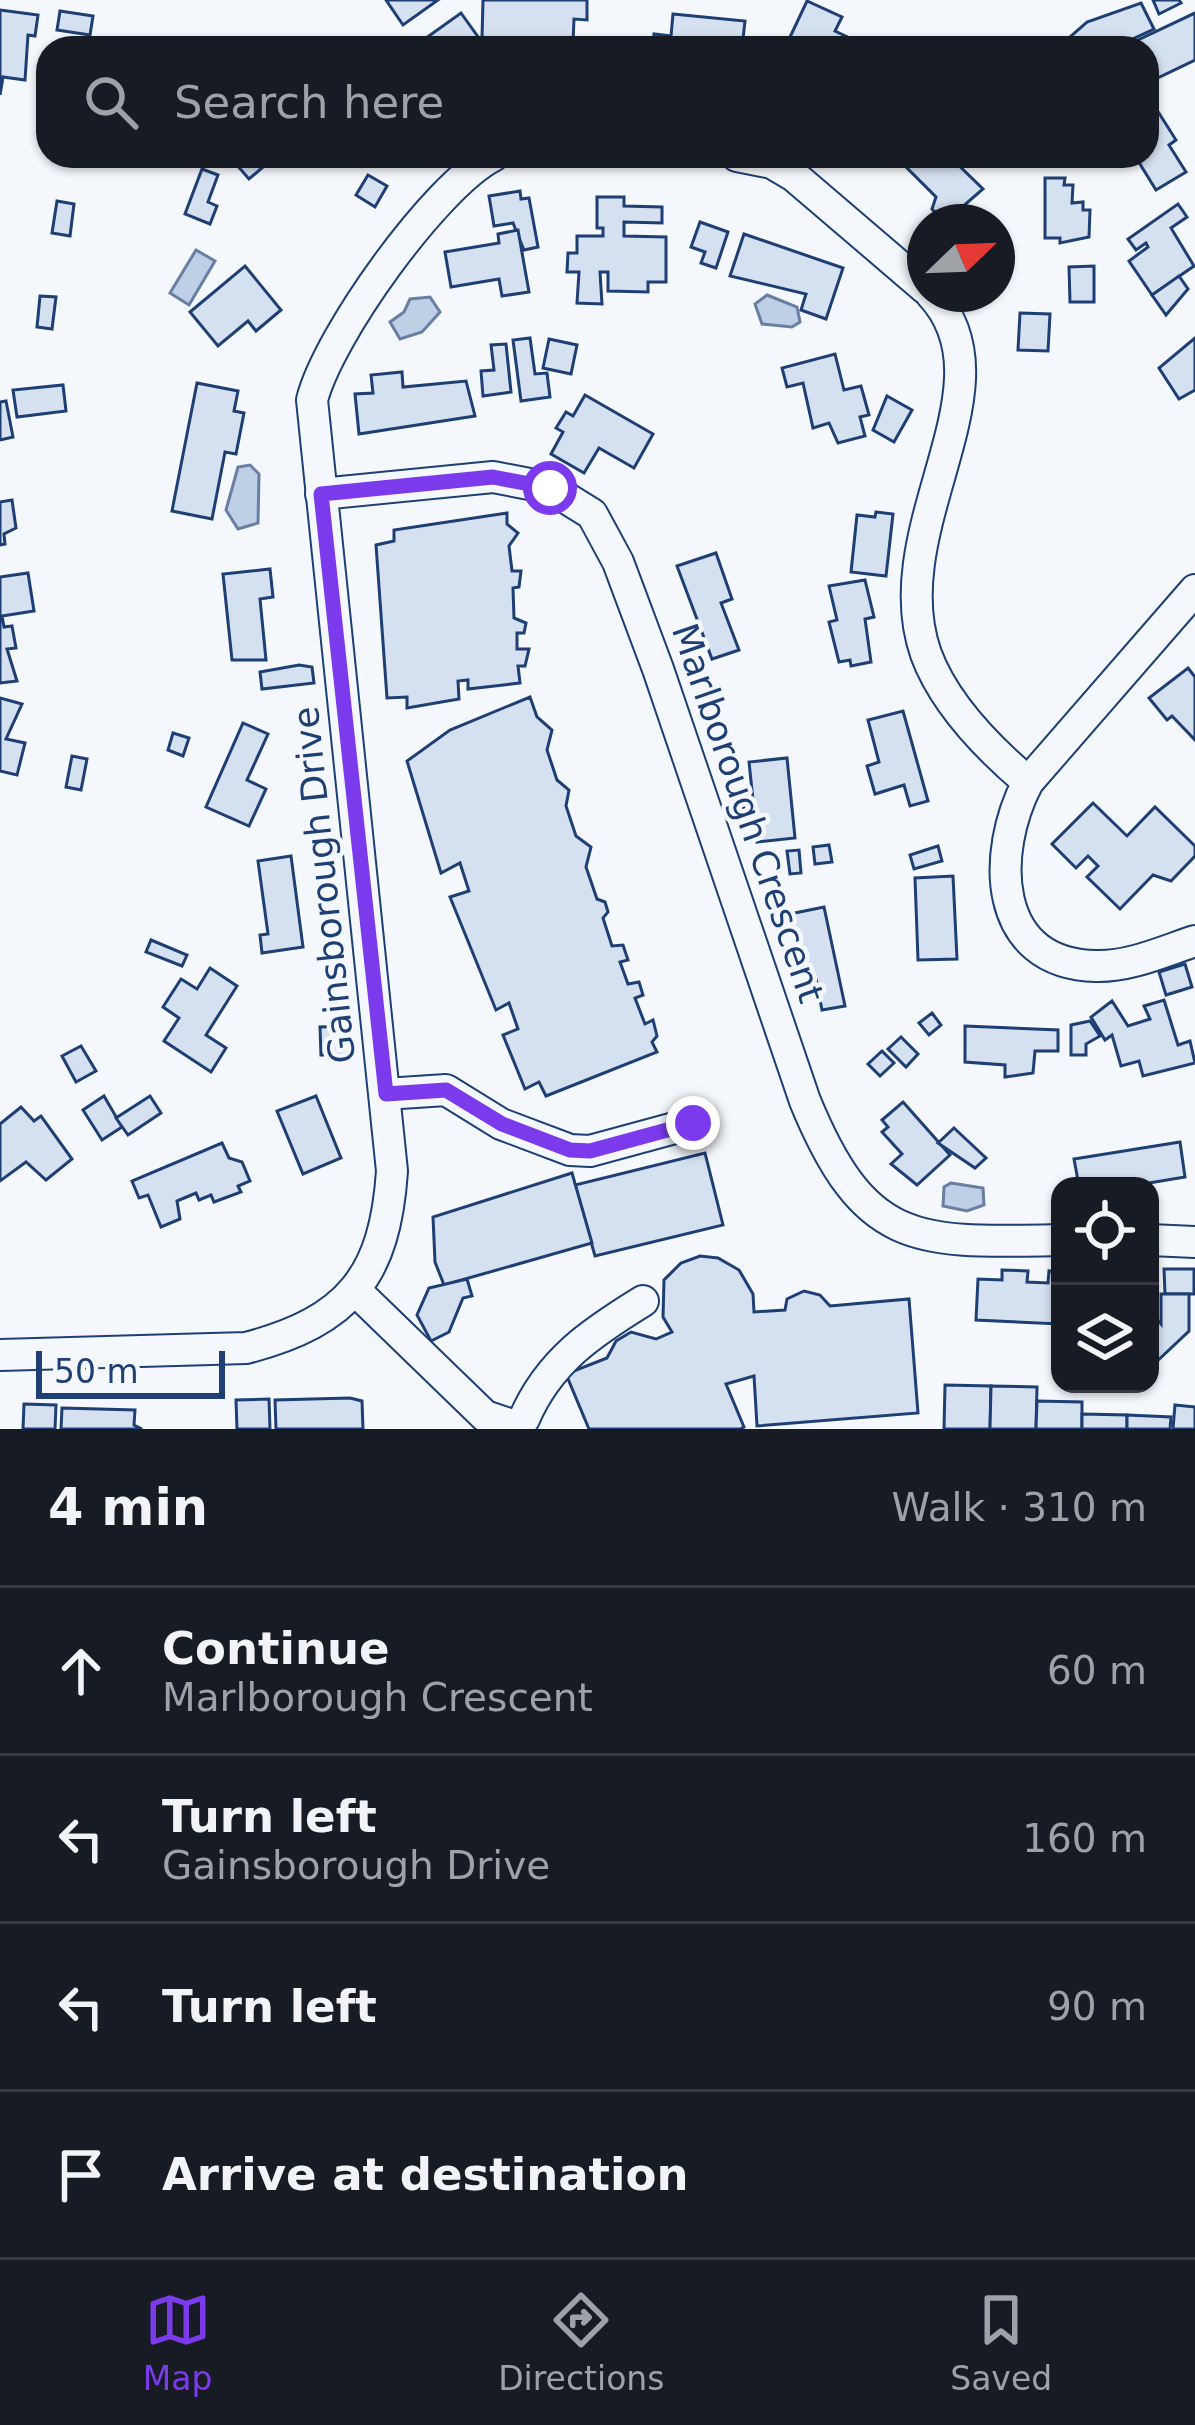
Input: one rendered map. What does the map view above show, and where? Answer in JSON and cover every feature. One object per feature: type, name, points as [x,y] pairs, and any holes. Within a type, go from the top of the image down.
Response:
[{"type":"street","name":"Gainsborough Drive","points":[[351,1296],[378,1255],[388,1221],[392,1171],[312,430],[316,384],[367,296],[425,216],[476,168]]},
{"type":"street","points":[[780,168],[907,273]]},
{"type":"street","points":[[943,312],[956,331],[963,373],[919,548],[917,615],[937,678],[985,741],[1028,782]]},
{"type":"street","name":"Marlborough Crescent","points":[[321,494],[493,477],[550,488],[592,514],[618,562],[650,647],[806,1101],[832,1159],[872,1211],[926,1237],[960,1242],[1051,1240]]},
{"type":"street","points":[[1195,590],[1028,782],[1012,812],[1003,873],[1011,912],[1038,946],[1093,966],[1195,940]]},
{"type":"street","points":[[386,1094],[446,1090],[502,1124],[570,1150],[590,1151],[693,1123]]},
{"type":"street","points":[[1159,1240],[1195,1242]]},
{"type":"street","points":[[0,1355],[246,1348],[304,1329],[351,1296]]},
{"type":"street","points":[[351,1296],[485,1416],[519,1425],[537,1389],[566,1354],[644,1300]]},
{"type":"street","points":[[351,1296],[470,1429]]},
{"type":"water","points":[[196,250],[215,261],[189,305],[170,293]]},
{"type":"water","points":[[767,295],[797,307],[800,322],[792,327],[762,324],[755,304]]},
{"type":"water","points":[[430,297],[440,312],[422,332],[400,339],[390,322],[404,312],[410,299]]},
{"type":"water","points":[[250,465],[259,474],[258,523],[238,529],[226,510],[238,467]]},
{"type":"water","points":[[951,1183],[983,1188],[984,1205],[967,1211],[943,1206],[944,1187]]},
{"type":"building","points":[[386,0],[438,0],[403,25]]},
{"type":"building","points":[[483,0],[587,0],[587,20],[574,19],[573,36],[482,36]]},
{"type":"building","points":[[1153,0],[1179,0],[1181,3],[1159,14]]},
{"type":"building","points":[[807,1],[842,17],[835,31],[846,36],[790,36]]},
{"type":"building","points":[[1141,3],[1154,29],[1139,36],[1071,36],[1087,22]]},
{"type":"building","points":[[0,10],[38,15],[35,36],[28,35],[25,80],[3,77],[0,95]]},
{"type":"building","points":[[60,11],[93,16],[90,35],[57,30]]},
{"type":"building","points":[[461,13],[477,36],[429,36]]},
{"type":"building","points":[[1195,13],[1195,60],[1159,77],[1159,36],[1146,36]]},
{"type":"building","points":[[673,14],[745,21],[743,36],[671,36]]},
{"type":"building","points":[[1159,113],[1176,140],[1169,145],[1186,172],[1156,190],[1142,168],[1159,168]]},
{"type":"building","points":[[239,168],[262,168],[249,179]]},
{"type":"building","points":[[907,168],[961,168],[983,189],[966,204],[934,204],[936,197]]},
{"type":"building","points":[[202,169],[218,175],[208,202],[217,206],[210,224],[185,214]]},
{"type":"building","points":[[368,175],[387,186],[375,207],[356,195]]},
{"type":"building","points":[[1045,178],[1065,178],[1064,185],[1073,185],[1072,203],[1083,202],[1083,210],[1090,210],[1089,237],[1060,243],[1060,238],[1045,238]]},
{"type":"building","points":[[520,191],[521,199],[529,198],[538,247],[524,250],[513,223],[494,226],[489,196]]},
{"type":"building","points":[[597,197],[624,197],[624,206],[662,207],[662,223],[624,222],[624,236],[666,237],[666,282],[648,282],[648,292],[608,291],[608,272],[600,272],[602,304],[577,303],[579,272],[567,272],[568,253],[577,253],[577,236],[603,236],[603,228],[597,228]]},
{"type":"building","points":[[57,201],[74,204],[70,236],[52,233]]},
{"type":"building","points":[[1178,204],[1187,217],[1171,228],[1194,266],[1152,295],[1129,261],[1148,247],[1146,243],[1136,250],[1128,239]]},
{"type":"building","points":[[700,222],[728,232],[716,268],[701,263],[705,252],[691,247]]},
{"type":"building","points":[[518,230],[529,292],[502,296],[499,279],[451,287],[445,252],[499,243],[498,234]]},
{"type":"building","points":[[744,234],[843,268],[826,319],[801,310],[806,294],[730,276]]},
{"type":"building","points":[[245,266],[281,310],[256,331],[248,321],[218,346],[190,312]]},
{"type":"building","points":[[1094,266],[1094,302],[1070,302],[1069,267]]},
{"type":"building","points":[[1179,276],[1188,289],[1166,315],[1152,295]]},
{"type":"building","points":[[40,296],[56,297],[52,329],[37,327]]},
{"type":"building","points":[[1020,313],[1050,314],[1048,351],[1018,350]]},
{"type":"building","points":[[530,338],[535,374],[547,373],[550,397],[521,401],[513,340]]},
{"type":"building","points":[[1195,338],[1195,390],[1179,399],[1159,368]]},
{"type":"building","points":[[549,339],[577,345],[571,374],[543,368]]},
{"type":"building","points":[[506,344],[511,392],[483,396],[481,371],[494,370],[491,345]]},
{"type":"building","points":[[835,354],[844,390],[861,386],[869,415],[860,417],[865,436],[838,443],[829,423],[813,428],[803,383],[787,387],[782,368]]},
{"type":"building","points":[[402,372],[403,387],[466,381],[475,416],[359,434],[355,394],[373,393],[371,375]]},
{"type":"building","points":[[197,383],[238,391],[234,411],[244,413],[236,454],[225,452],[212,519],[172,511]]},
{"type":"building","points":[[63,385],[66,411],[17,417],[13,390]]},
{"type":"building","points":[[585,395],[653,434],[634,468],[599,448],[584,473],[551,454],[563,432],[556,428],[566,412],[573,416]]},
{"type":"building","points":[[887,396],[912,410],[894,442],[873,430]]},
{"type":"building","points":[[6,401],[13,437],[0,440],[0,402]]},
{"type":"building","points":[[12,500],[16,528],[4,534],[5,544],[0,545],[0,502]]},
{"type":"building","points":[[876,512],[893,514],[886,576],[851,572],[857,515],[875,517]]},
{"type":"building","points":[[507,513],[507,524],[518,533],[509,546],[512,571],[521,571],[519,587],[513,588],[514,618],[526,623],[524,633],[517,633],[517,649],[529,649],[525,666],[518,666],[520,683],[468,689],[468,680],[458,681],[459,699],[407,708],[407,697],[387,698],[376,545],[394,541],[394,530]]},
{"type":"building","points":[[716,553],[732,599],[721,603],[739,650],[712,659],[677,566]]},
{"type":"building","points":[[270,569],[273,597],[260,599],[266,660],[232,660],[223,574]]},
{"type":"building","points":[[28,573],[34,611],[2,616],[4,627],[12,626],[16,648],[7,649],[17,681],[0,683],[0,577]]},
{"type":"building","points":[[865,580],[874,617],[865,619],[871,662],[851,666],[850,660],[839,662],[829,622],[837,620],[829,586]]},
{"type":"building","points":[[312,667],[314,683],[262,689],[260,672]]},
{"type":"building","points":[[1188,668],[1195,677],[1195,740],[1172,716],[1167,720],[1149,698]]},
{"type":"building","points":[[530,697],[537,717],[552,730],[547,750],[557,780],[569,790],[566,806],[576,836],[591,847],[586,867],[597,899],[605,902],[608,912],[603,918],[612,946],[623,945],[628,960],[620,962],[628,984],[639,982],[643,995],[635,998],[645,1024],[653,1020],[657,1036],[652,1042],[657,1052],[546,1096],[539,1082],[525,1089],[503,1035],[518,1029],[509,1003],[496,1010],[450,897],[469,891],[460,863],[441,873],[407,761],[450,730]]},
{"type":"building","points":[[0,698],[22,704],[6,739],[25,743],[17,775],[0,771]]},
{"type":"building","points":[[903,711],[928,801],[910,806],[904,785],[875,794],[867,766],[879,762],[868,720]]},
{"type":"building","points":[[243,723],[268,734],[247,780],[266,789],[249,826],[206,807]]},
{"type":"building","points":[[173,733],[189,738],[183,756],[168,750]]},
{"type":"building","points":[[72,756],[87,759],[81,790],[66,787]]},
{"type":"building","points":[[787,758],[795,838],[757,842],[756,827],[746,828],[743,801],[753,800],[749,762]]},
{"type":"building","points":[[1093,803],[1127,836],[1155,807],[1195,846],[1195,856],[1171,881],[1153,875],[1120,909],[1087,877],[1098,866],[1088,856],[1076,868],[1052,844]]},
{"type":"building","points":[[829,845],[832,862],[815,864],[813,847]]},
{"type":"building","points":[[938,846],[942,861],[914,869],[910,855]]},
{"type":"building","points":[[799,850],[801,873],[790,874],[787,851]]},
{"type":"building","points":[[291,856],[303,947],[262,953],[260,935],[268,934],[258,861]]},
{"type":"building","points":[[953,876],[957,959],[918,960],[915,878]]},
{"type":"building","points":[[824,907],[845,1006],[822,1010],[816,979],[809,967],[801,969],[790,914]]},
{"type":"building","points":[[151,940],[187,955],[182,966],[146,952]]},
{"type":"building","points":[[1185,964],[1192,987],[1166,995],[1159,972]]},
{"type":"building","points":[[210,968],[237,986],[206,1035],[226,1048],[211,1072],[164,1041],[179,1018],[163,1007],[181,979],[197,989]]},
{"type":"building","points":[[1164,1000],[1178,1045],[1190,1041],[1195,1063],[1143,1076],[1139,1061],[1121,1066],[1112,1035],[1105,1040],[1091,1017],[1112,1001],[1128,1026],[1150,1019],[1144,1006]]},
{"type":"building","points":[[932,1013],[941,1025],[929,1035],[919,1023]]},
{"type":"building","points":[[1090,1021],[1100,1036],[1086,1044],[1086,1055],[1071,1055],[1071,1025]]},
{"type":"building","points":[[349,1026],[350,1055],[321,1055],[320,1027]]},
{"type":"building","points":[[965,1026],[1058,1030],[1058,1051],[1035,1051],[1033,1073],[1005,1077],[1005,1065],[965,1062]]},
{"type":"building","points":[[901,1037],[918,1054],[906,1067],[888,1049]]},
{"type":"building","points":[[81,1046],[96,1071],[76,1082],[62,1056]]},
{"type":"building","points":[[882,1051],[894,1063],[880,1076],[868,1064]]},
{"type":"building","points":[[104,1096],[122,1127],[102,1140],[83,1110]]},
{"type":"building","points":[[150,1096],[161,1113],[128,1135],[116,1118]]},
{"type":"building","points":[[316,1096],[341,1158],[303,1174],[277,1111]]},
{"type":"building","points":[[903,1102],[950,1155],[917,1185],[891,1164],[902,1154],[882,1132],[888,1127],[882,1120]]},
{"type":"building","points":[[21,1107],[34,1121],[41,1116],[72,1159],[46,1180],[26,1162],[0,1181],[0,1124]]},
{"type":"building","points":[[954,1128],[986,1158],[975,1168],[938,1143]]},
{"type":"building","points":[[1180,1142],[1185,1177],[1159,1181],[1159,1177],[1077,1177],[1074,1159]]},
{"type":"building","points":[[222,1143],[229,1158],[242,1162],[250,1181],[238,1186],[241,1192],[214,1202],[211,1195],[199,1200],[196,1193],[177,1201],[180,1219],[161,1227],[148,1195],[139,1198],[132,1181]]},
{"type":"building","points":[[705,1153],[723,1225],[595,1256],[575,1185]]},
{"type":"building","points":[[572,1173],[592,1243],[444,1285],[435,1262],[433,1217]]},
{"type":"building","points":[[700,1256],[718,1258],[739,1270],[753,1294],[754,1312],[785,1310],[787,1299],[804,1291],[820,1295],[830,1306],[909,1299],[918,1413],[757,1426],[754,1376],[726,1384],[744,1427],[740,1429],[589,1429],[566,1374],[607,1358],[616,1341],[631,1332],[656,1339],[672,1332],[663,1317],[664,1280],[681,1263]]},
{"type":"building","points":[[1164,1269],[1194,1269],[1194,1294],[1165,1294]]},
{"type":"building","points":[[1002,1270],[1028,1271],[1027,1282],[1048,1283],[1051,1271],[1051,1324],[976,1320],[978,1279],[1002,1280]]},
{"type":"building","points":[[467,1279],[472,1296],[463,1298],[449,1332],[431,1341],[417,1315],[429,1288]]},
{"type":"building","points":[[1161,1294],[1189,1294],[1189,1331],[1159,1359]]},
{"type":"building","points":[[945,1385],[991,1386],[990,1429],[944,1429]]},
{"type":"building","points":[[991,1386],[1037,1387],[1036,1429],[990,1429]]},
{"type":"building","points":[[269,1399],[270,1429],[237,1429],[236,1400]]},
{"type":"building","points":[[275,1400],[362,1401],[363,1429],[276,1429]]},
{"type":"building","points":[[1037,1401],[1082,1402],[1082,1429],[1036,1429]]},
{"type":"building","points":[[24,1404],[56,1405],[55,1429],[23,1429]]},
{"type":"building","points":[[1175,1405],[1195,1407],[1195,1429],[1173,1429]]},
{"type":"building","points":[[62,1408],[135,1410],[134,1425],[142,1429],[61,1429]]},
{"type":"building","points":[[1082,1414],[1127,1415],[1127,1429],[1082,1429]]},
{"type":"building","points":[[1127,1415],[1171,1417],[1170,1429],[1127,1429]]},
{"type":"route","points":[[550,488],[493,477],[321,494],[386,1094],[446,1090],[502,1124],[570,1150],[590,1151],[693,1123]]}]
